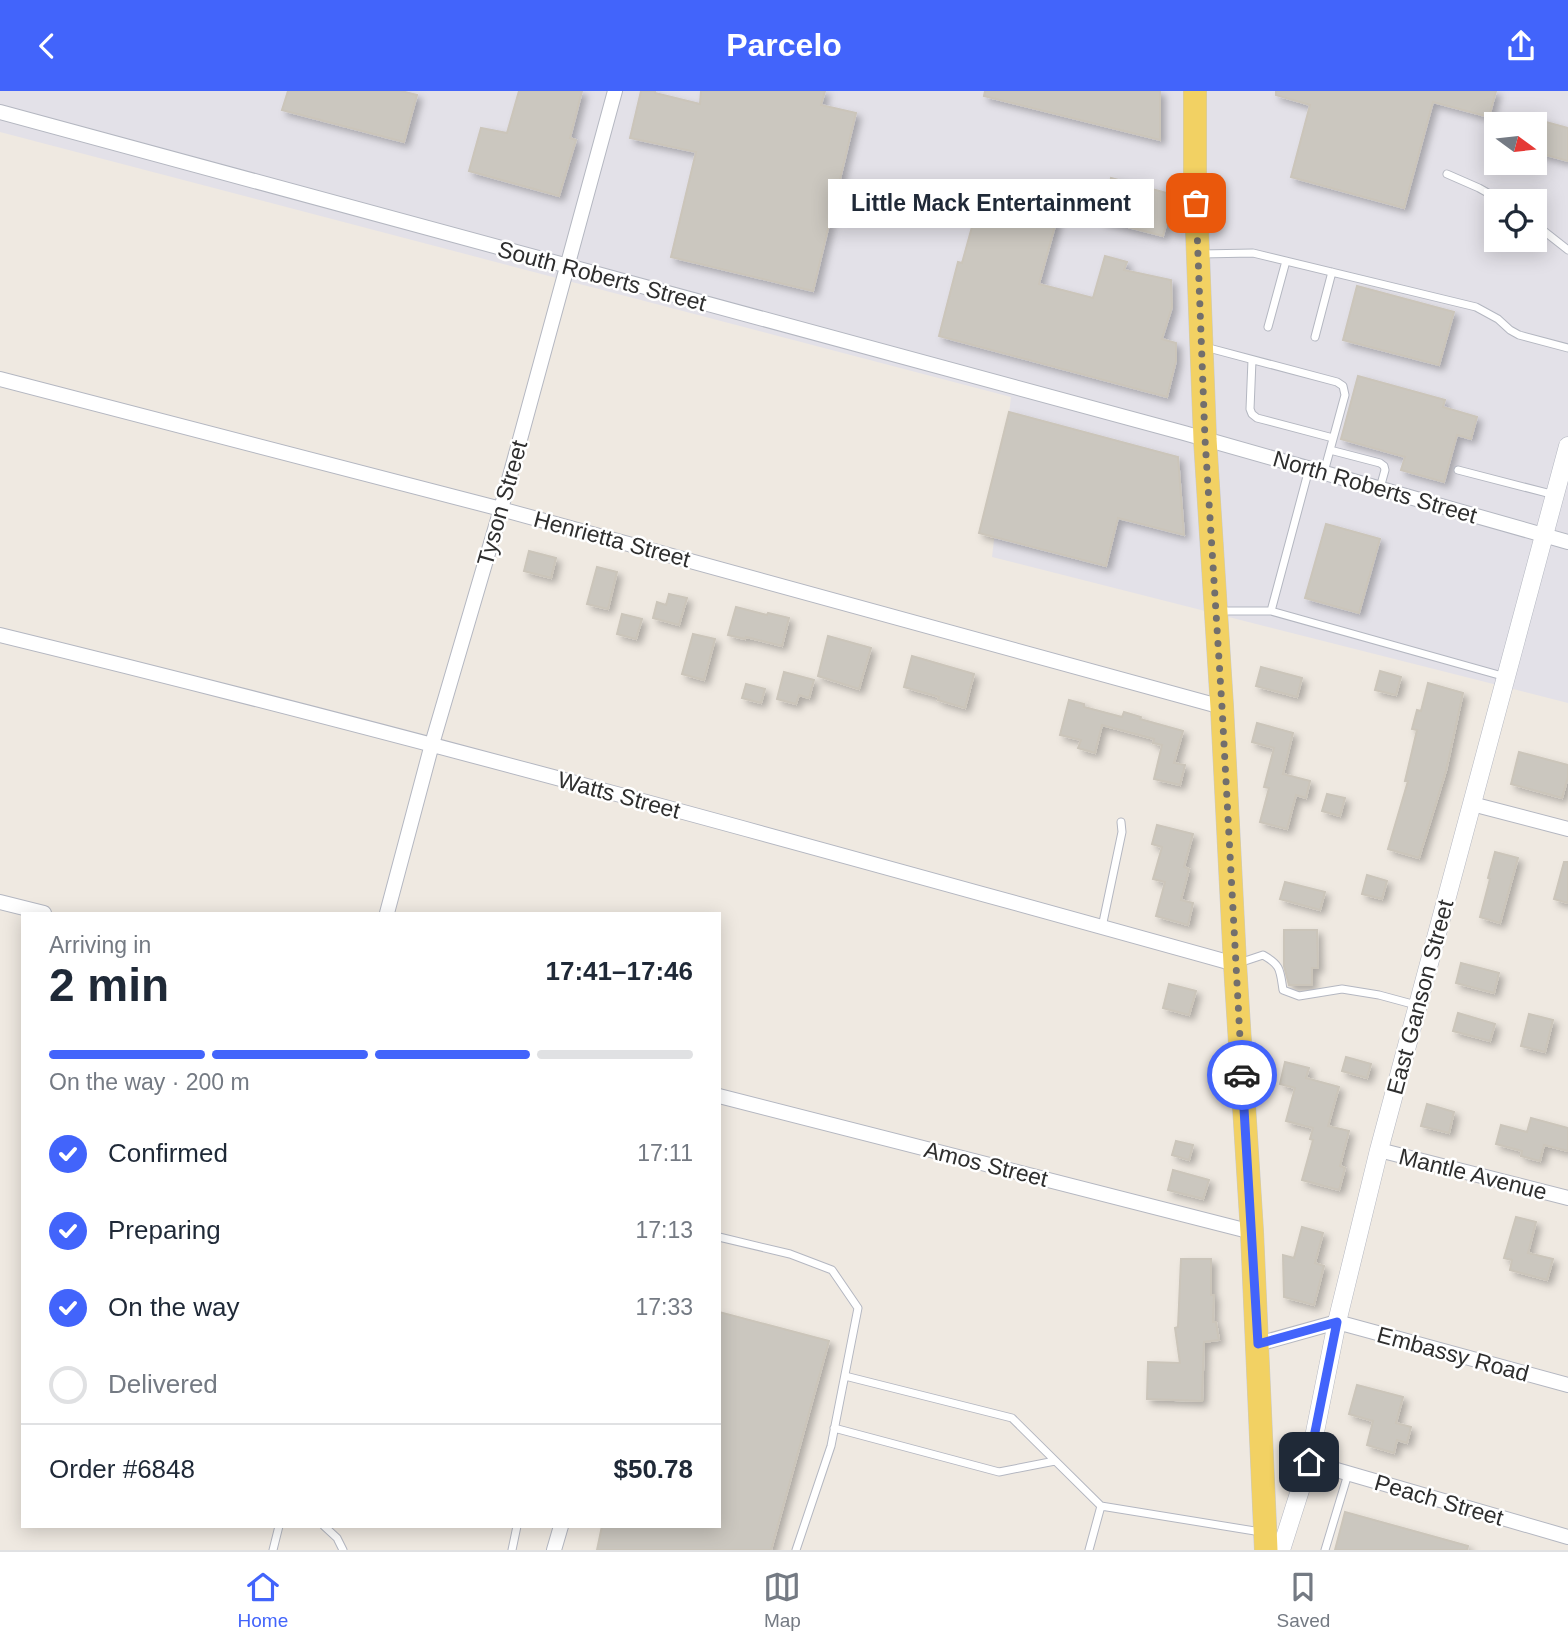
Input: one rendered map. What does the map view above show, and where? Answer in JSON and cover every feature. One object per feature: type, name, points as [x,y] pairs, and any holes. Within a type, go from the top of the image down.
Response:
[{"type":"main road","points":[[1195,91],[1195,177],[1205,439],[1252,1232],[1266,1541]]},
{"type":"street","name":"Tyson Street","points":[[387,912],[615,91]]},
{"type":"street","name":"South Roberts Street","points":[[0,112],[1205,439]]},
{"type":"street","name":"Henrietta Street","points":[[0,381],[501,509],[1222,707]]},
{"type":"street","name":"North Roberts Street","points":[[1205,439],[1568,542]]},
{"type":"street","name":"East Ganson Street","points":[[1281,1550],[1309,1462],[1337,1322],[1379,1150],[1568,446]]},
{"type":"street","name":"Watts Street","points":[[0,635],[192,681],[432,744],[1235,964]]},
{"type":"street","points":[[1472,804],[1568,829]]},
{"type":"street","points":[[0,902],[40,912]]},
{"type":"street","name":"Amos Street","points":[[721,1097],[1252,1232]]},
{"type":"street","name":"Mantle Avenue","points":[[1379,1150],[1568,1198]]},
{"type":"street","points":[[1258,1344],[1337,1322]]},
{"type":"street","name":"Embassy Road","points":[[1337,1322],[1568,1385]]},
{"type":"street","name":"Peach Street","points":[[1309,1462],[1568,1537]]},
{"type":"street","points":[[554,1550],[560,1528]]},
{"type":"lane","points":[[1447,174],[1484,191]]},
{"type":"lane","points":[[1547,233],[1568,250]]},
{"type":"lane","points":[[1198,254],[1253,253],[1476,307],[1519,335],[1568,348]]},
{"type":"lane","points":[[1268,327],[1286,261]]},
{"type":"lane","points":[[1315,337],[1332,272]]},
{"type":"lane","points":[[1201,346],[1337,382],[1343,386],[1345,395],[1330,450],[1316,471],[1271,611]]},
{"type":"lane","points":[[1252,360],[1252,414],[1257,418],[1333,438]]},
{"type":"lane","points":[[1330,450],[1384,466],[1379,489]]},
{"type":"lane","points":[[1458,470],[1555,495]]},
{"type":"lane","points":[[1216,611],[1271,611],[1507,677]]},
{"type":"lane","points":[[1102,928],[1122,832],[1121,822]]},
{"type":"lane","points":[[1235,964],[1263,955],[1274,961],[1279,969],[1283,990],[1299,996],[1342,989],[1418,1005]]},
{"type":"lane","points":[[721,1237],[790,1254],[832,1271],[858,1308],[831,1446],[796,1550]]},
{"type":"lane","points":[[845,1376],[1012,1418],[1101,1506],[1266,1541]]},
{"type":"lane","points":[[834,1428],[999,1472],[1055,1461]]},
{"type":"lane","points":[[1325,1550],[1349,1473]]},
{"type":"lane","points":[[1089,1550],[1101,1506]]},
{"type":"lane","points":[[273,1550],[278,1528]]},
{"type":"lane","points":[[326,1528],[337,1538],[343,1550]]},
{"type":"lane","points":[[512,1550],[517,1528]]},
{"type":"shaded area","points":[[0,91],[1568,91],[1568,703],[992,557],[1011,397],[0,132]]},
{"type":"building","points":[[288,91],[401,91],[417,95],[404,142],[282,110]]},
{"type":"building","points":[[519,91],[582,91],[570,138],[576,140],[559,196],[469,171],[481,128],[507,133]]},
{"type":"building","points":[[641,91],[655,91],[700,104],[701,91],[825,91],[821,105],[856,113],[813,291],[671,257],[696,152],[630,138]]},
{"type":"building","points":[[985,91],[1160,91],[1160,140],[984,96]]},
{"type":"building","points":[[1276,91],[1496,91],[1490,112],[1484,112],[1484,116],[1433,102],[1404,208],[1291,177],[1310,105],[1276,95]]},
{"type":"building","points":[[1547,122],[1568,128],[1568,161],[1547,155]]},
{"type":"building","points":[[1111,178],[1174,195],[1163,236],[1101,220]]},
{"type":"building","points":[[980,198],[1057,219],[1039,284],[1093,298],[1105,256],[1127,262],[1124,270],[1171,280],[1172,307],[1162,339],[1176,343],[1176,361],[1167,397],[939,336],[958,262],[962,263]]},
{"type":"building","points":[[1357,286],[1454,312],[1439,365],[1343,340]]},
{"type":"building","points":[[1358,376],[1445,400],[1443,407],[1477,417],[1471,439],[1457,435],[1444,482],[1401,470],[1405,457],[1341,439]]},
{"type":"building","points":[[1009,412],[1178,457],[1184,535],[1118,518],[1106,566],[979,533]]},
{"type":"building","points":[[1326,524],[1380,539],[1359,613],[1305,598]]},
{"type":"building","points":[[529,551],[556,558],[551,578],[524,571]]},
{"type":"building","points":[[597,567],[617,572],[608,609],[587,604]]},
{"type":"building","points":[[669,594],[687,598],[679,625],[653,618],[657,602],[666,605]]},
{"type":"building","points":[[736,607],[789,618],[782,646],[728,635]]},
{"type":"building","points":[[622,614],[642,619],[636,639],[617,634]]},
{"type":"building","points":[[693,634],[715,639],[704,680],[682,674]]},
{"type":"building","points":[[828,636],[871,648],[859,689],[818,676]]},
{"type":"building","points":[[912,656],[974,674],[965,708],[904,687]]},
{"type":"building","points":[[1261,667],[1302,678],[1297,697],[1256,686]]},
{"type":"building","points":[[1380,671],[1401,677],[1396,695],[1375,690]]},
{"type":"building","points":[[784,672],[814,680],[809,698],[799,695],[796,704],[777,699]]},
{"type":"building","points":[[1428,683],[1463,693],[1446,771],[1419,858],[1388,849],[1408,781],[1405,781],[1417,730],[1412,729],[1417,710],[1421,711]]},
{"type":"building","points":[[746,684],[765,689],[761,703],[742,698]]},
{"type":"building","points":[[1069,700],[1122,717],[1124,712],[1183,731],[1174,763],[1185,765],[1180,785],[1154,779],[1162,745],[1153,743],[1154,739],[1102,725],[1095,753],[1078,748],[1081,740],[1060,735]]},
{"type":"building","points":[[1257,723],[1293,733],[1283,774],[1310,781],[1306,798],[1296,795],[1287,829],[1260,822],[1269,788],[1264,787],[1274,748],[1252,742]]},
{"type":"building","points":[[1519,752],[1568,765],[1568,777],[1562,798],[1511,784]]},
{"type":"building","points":[[1327,794],[1345,798],[1340,816],[1322,811]]},
{"type":"building","points":[[1157,825],[1193,834],[1184,867],[1189,869],[1181,900],[1193,903],[1188,925],[1156,916],[1165,882],[1153,879],[1162,847],[1152,844]]},
{"type":"building","points":[[1495,852],[1518,858],[1500,923],[1480,917]]},
{"type":"building","points":[[1564,862],[1568,862],[1568,903],[1554,899]]},
{"type":"building","points":[[1367,875],[1387,881],[1382,899],[1362,894]]},
{"type":"building","points":[[1285,882],[1325,892],[1320,910],[1280,899]]},
{"type":"building","points":[[1284,930],[1317,930],[1318,968],[1312,968],[1312,985],[1289,985],[1284,966]]},
{"type":"building","points":[[1461,963],[1499,973],[1494,993],[1456,983]]},
{"type":"building","points":[[1169,984],[1196,991],[1189,1015],[1163,1008]]},
{"type":"building","points":[[1458,1013],[1495,1024],[1490,1041],[1453,1031]]},
{"type":"building","points":[[1529,1014],[1553,1020],[1545,1052],[1521,1046]]},
{"type":"building","points":[[1346,1057],[1371,1064],[1367,1078],[1342,1071]]},
{"type":"building","points":[[1285,1062],[1309,1068],[1306,1078],[1339,1087],[1328,1126],[1349,1131],[1340,1166],[1345,1168],[1339,1190],[1302,1180],[1313,1140],[1310,1139],[1313,1128],[1286,1121],[1295,1088],[1280,1084]]},
{"type":"building","points":[[1427,1104],[1454,1112],[1449,1133],[1421,1126]]},
{"type":"building","points":[[1531,1118],[1568,1128],[1568,1151],[1544,1145],[1540,1161],[1521,1156],[1522,1151],[1496,1144],[1501,1125],[1527,1132]]},
{"type":"building","points":[[1176,1141],[1193,1145],[1189,1160],[1172,1155]]},
{"type":"building","points":[[1173,1170],[1209,1180],[1203,1199],[1168,1190]]},
{"type":"building","points":[[1516,1217],[1536,1222],[1528,1253],[1553,1259],[1547,1280],[1510,1270],[1512,1260],[1504,1258]]},
{"type":"building","points":[[1302,1227],[1323,1233],[1315,1263],[1324,1266],[1314,1305],[1284,1297],[1283,1255],[1294,1258]]},
{"type":"building","points":[[1181,1259],[1211,1259],[1213,1322],[1216,1322],[1219,1340],[1204,1342],[1202,1401],[1147,1399],[1148,1362],[1180,1363],[1175,1328],[1178,1327]]},
{"type":"building","points":[[721,1313],[829,1341],[771,1550],[597,1550],[602,1528],[721,1528]]},
{"type":"building","points":[[1357,1385],[1403,1397],[1396,1423],[1411,1427],[1407,1443],[1397,1440],[1394,1453],[1367,1445],[1373,1421],[1349,1414]]},
{"type":"building","points":[[1345,1512],[1468,1546],[1467,1550],[1335,1550]]},
{"type":"way so far","points":[[1196,203],[1205,439],[1242,1075]]},
{"type":"place","name":"Little Mack Entertainment","points":[[1196,203]]},
{"type":"route","points":[[1242,1075],[1258,1344],[1337,1322],[1309,1462]]}]
